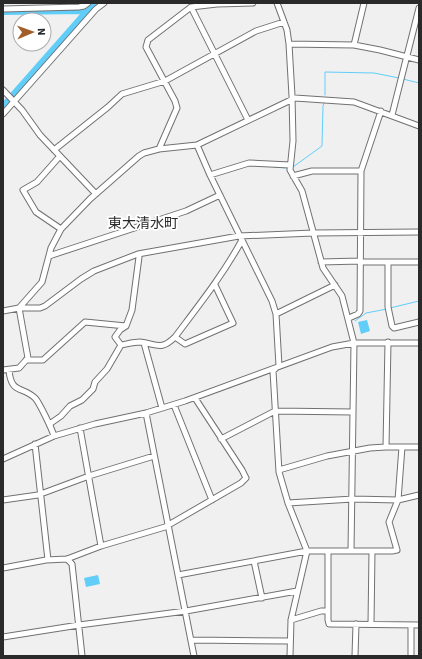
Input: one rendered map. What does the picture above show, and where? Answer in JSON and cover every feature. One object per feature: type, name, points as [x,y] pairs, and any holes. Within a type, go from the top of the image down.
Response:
[{"type":"street","points":[[3,9],[79,7],[88,3]]},
{"type":"street","points":[[3,114],[96,9],[104,3]]},
{"type":"street","points":[[159,149],[177,108],[176,101],[146,47],[148,40],[191,7],[217,4],[253,3]]},
{"type":"street","points":[[277,3],[288,34],[289,44],[293,142],[290,170],[302,191],[323,268],[342,296],[349,318],[354,343],[352,452],[353,499],[351,551]]},
{"type":"street","points":[[354,45],[364,3]]},
{"type":"street","points":[[191,7],[248,120]]},
{"type":"street","points":[[392,116],[419,8]]},
{"type":"street","points":[[54,150],[104,111],[122,94],[165,81],[256,31],[284,22]]},
{"type":"street","points":[[289,44],[354,45],[419,60]]},
{"type":"street","points":[[3,90],[22,110],[40,135],[96,194]]},
{"type":"street","points":[[19,308],[41,284],[51,248],[61,229],[72,216],[96,194],[144,153],[159,149],[197,145],[292,99],[350,101],[419,126]]},
{"type":"street","points":[[349,318],[358,314],[360,311],[361,171],[381,112]]},
{"type":"street","points":[[197,145],[240,238],[272,301],[276,314],[279,366]]},
{"type":"street","points":[[60,156],[37,182],[23,190],[36,212],[61,229]]},
{"type":"street","points":[[210,175],[249,163],[290,165]]},
{"type":"street","points":[[293,176],[312,171],[361,171]]},
{"type":"street","points":[[49,256],[186,211],[220,195]]},
{"type":"street","points":[[3,311],[51,304],[81,279],[94,271],[138,254],[240,238],[313,232],[419,232]]},
{"type":"street","points":[[121,345],[139,342],[162,346],[168,344],[215,285],[232,258],[240,238]]},
{"type":"street","points":[[121,345],[115,337],[120,330],[126,326],[132,310],[139,257],[138,254]]},
{"type":"street","points":[[321,262],[419,262]]},
{"type":"street","points":[[388,263],[388,307],[392,326],[394,328],[419,322]]},
{"type":"street","points":[[175,337],[185,344],[234,324],[215,285]]},
{"type":"street","points":[[276,314],[334,285]]},
{"type":"street","points":[[3,370],[19,368],[28,358],[28,351],[19,308]]},
{"type":"street","points":[[26,360],[44,360],[85,322],[126,326]]},
{"type":"street","points":[[386,447],[388,342]]},
{"type":"street","points":[[144,343],[162,408]]},
{"type":"street","points":[[3,459],[54,436],[80,428],[146,413],[195,398],[332,347],[354,343],[419,343]]},
{"type":"street","points":[[50,426],[51,423],[61,416],[70,406],[82,400],[93,389],[95,382],[107,369],[121,345]]},
{"type":"street","points":[[279,366],[272,371],[279,470],[288,503],[307,551],[291,620],[290,656]]},
{"type":"street","points":[[9,370],[14,386],[36,399],[54,436]]},
{"type":"street","points":[[3,568],[48,560],[67,559],[101,546],[168,525],[241,483],[246,478],[195,398]]},
{"type":"street","points":[[174,404],[212,500]]},
{"type":"street","points":[[221,439],[275,411],[353,412]]},
{"type":"street","points":[[146,413],[194,656]]},
{"type":"street","points":[[80,428],[101,546]]},
{"type":"street","points":[[35,444],[48,560]]},
{"type":"street","points":[[178,574],[307,551],[328,552],[397,550],[388,522],[398,500],[402,447]]},
{"type":"street","points":[[279,470],[327,456],[370,448],[419,447]]},
{"type":"street","points":[[3,500],[41,493],[89,476],[154,456]]},
{"type":"street","points":[[288,503],[353,499],[398,500],[419,495]]},
{"type":"street","points":[[371,624],[372,551]]},
{"type":"street","points":[[328,552],[329,624],[419,625]]},
{"type":"street","points":[[67,559],[72,564],[82,656]]},
{"type":"street","points":[[254,561],[262,598]]},
{"type":"street","points":[[3,637],[186,611],[297,591]]},
{"type":"street","points":[[291,620],[321,611],[328,611]]},
{"type":"street","points":[[355,656],[356,624]]},
{"type":"street","points":[[411,656],[412,625]]},
{"type":"street","points":[[192,640],[290,641]]},
{"type":"water","points":[[367,320],[370,331],[361,334],[358,322]]},
{"type":"water","points":[[98,575],[100,584],[86,587],[84,578]]},
{"type":"waterway","points":[[3,106],[85,13],[96,3]]},
{"type":"waterway","points":[[3,12],[81,11],[85,13]]},
{"type":"waterway","points":[[325,95],[325,72],[374,73],[399,78]]},
{"type":"waterway","points":[[403,79],[419,83]]},
{"type":"waterway","points":[[293,167],[322,146],[324,103]]},
{"type":"waterway","points":[[274,167],[287,168]]},
{"type":"waterway","points":[[390,308],[419,301]]},
{"type":"waterway","points":[[355,321],[366,313],[387,309]]},
{"type":"district","name":"東大清水町","points":[[143,224]]}]
